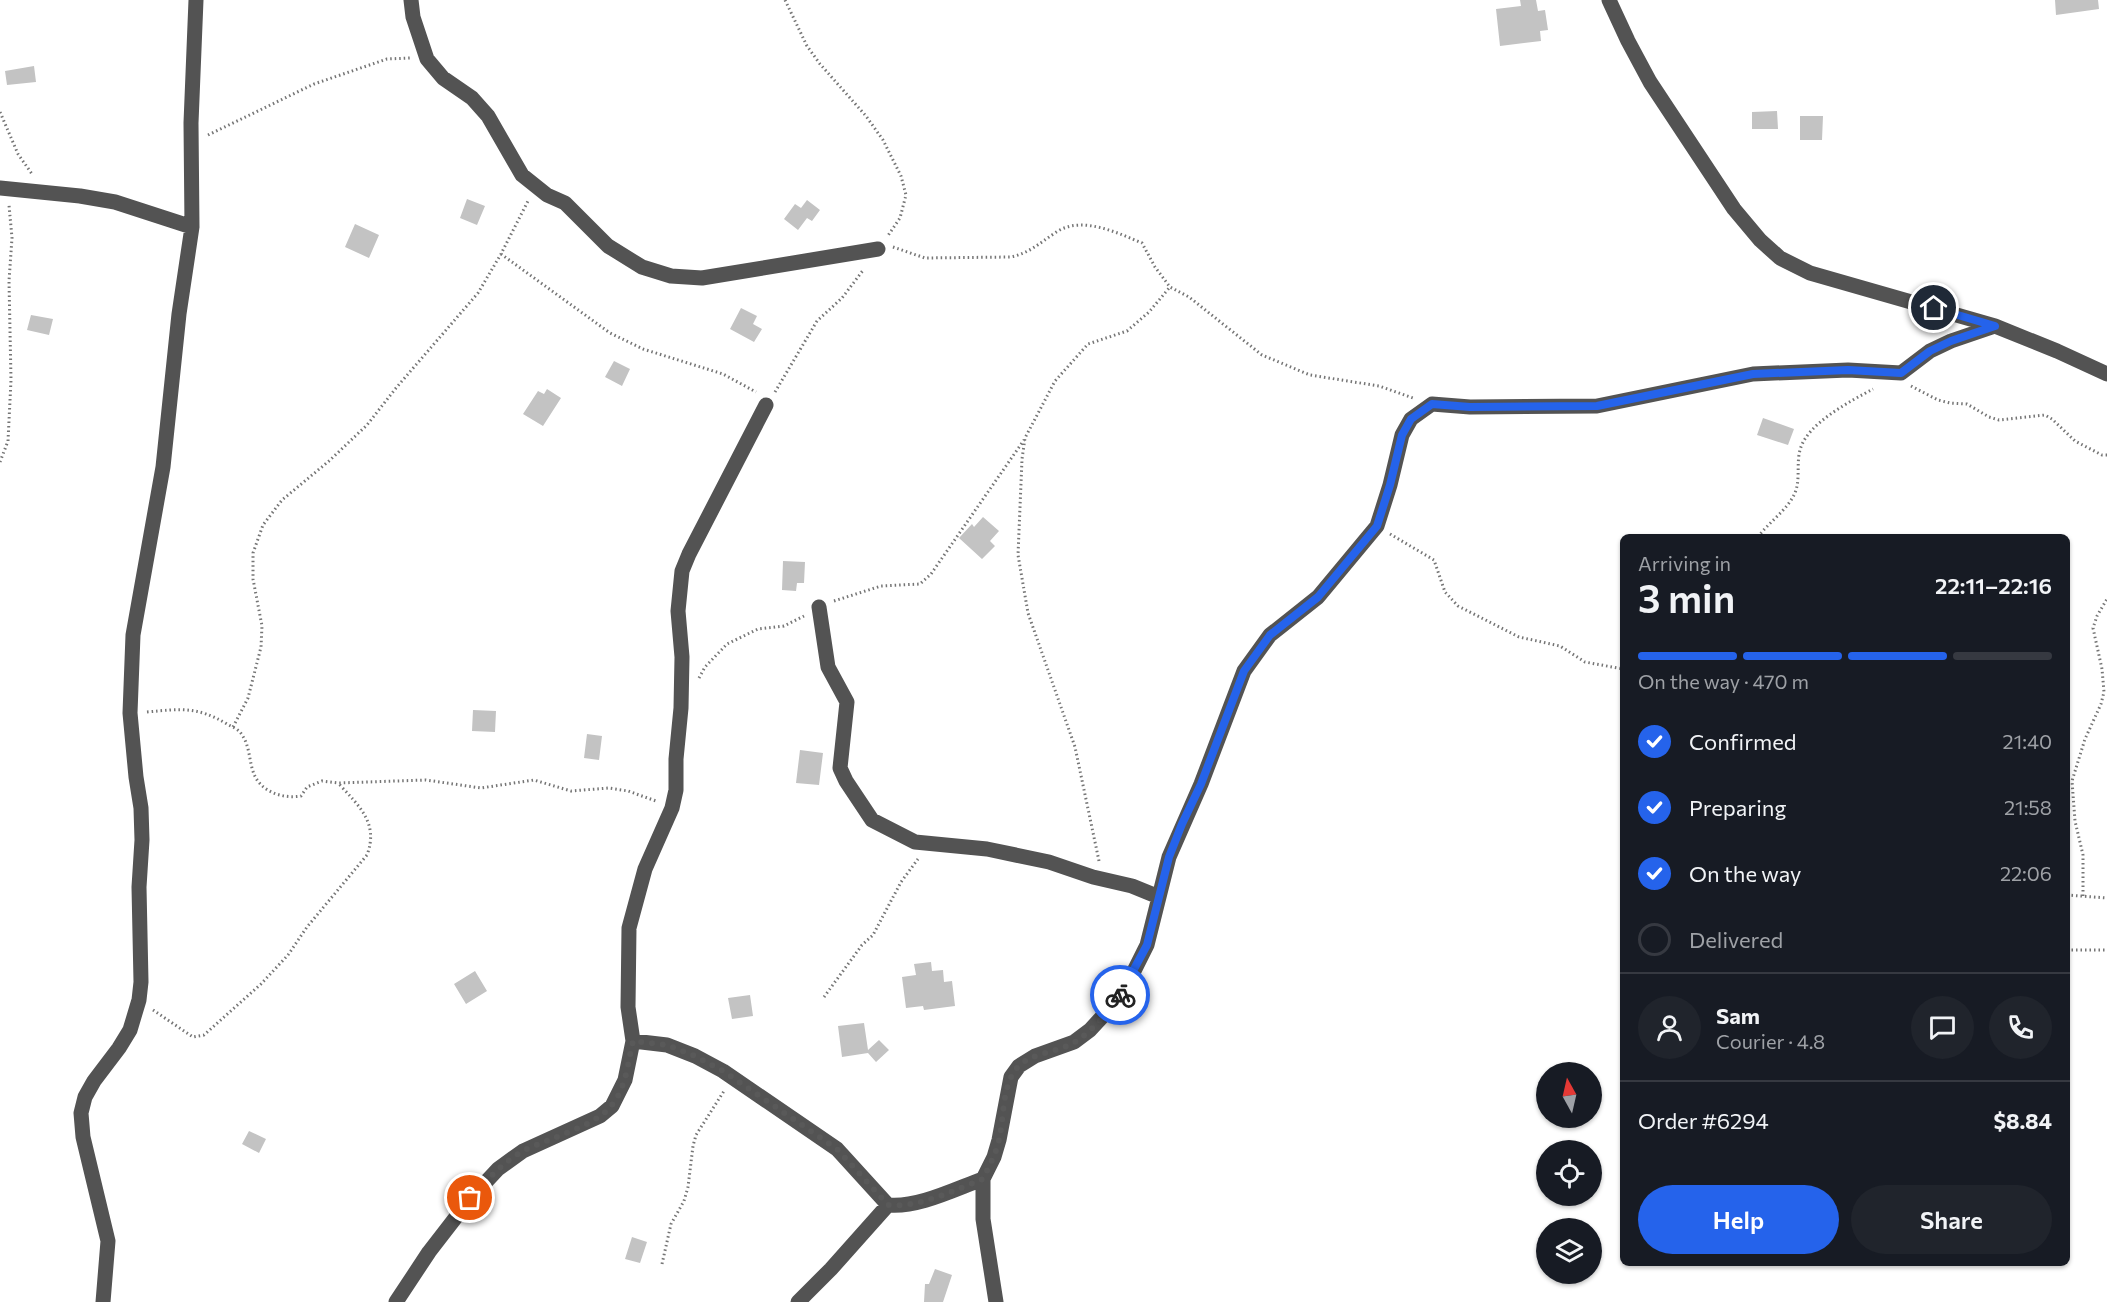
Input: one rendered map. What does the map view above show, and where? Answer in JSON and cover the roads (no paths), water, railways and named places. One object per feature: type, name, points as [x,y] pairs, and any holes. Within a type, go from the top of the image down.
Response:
[{"type":"street","points":[[103,1302],[108,1241],[83,1137],[81,1113],[89,1089],[129,1029],[139,1000],[142,964],[141,819],[130,713],[133,635],[163,467],[179,314],[192,227],[196,0]]},
{"type":"street","points":[[411,0],[413,17],[427,60],[443,78],[472,98],[488,116],[522,175],[535,187],[565,203],[608,246],[642,267],[671,276],[702,278],[881,246]]},
{"type":"street","points":[[1610,0],[1650,82],[1734,209],[1760,240],[1780,258],[1810,273],[1995,326],[2107,374]]},
{"type":"street","points":[[4,189],[80,196],[114,202],[192,227]]},
{"type":"street","points":[[996,1302],[983,1219],[983,1179],[999,1140],[1011,1077],[1018,1066],[1035,1056],[1074,1042],[1090,1030],[1113,1005],[1147,945],[1169,857],[1201,784],[1244,671],[1270,635],[1318,597],[1377,526],[1402,435],[1411,419],[1432,404],[1470,407],[1597,406],[1753,374],[1848,370],[1901,373],[1930,351],[1995,326]]},
{"type":"street","points":[[396,1302],[429,1252],[470,1198],[498,1169],[523,1151],[600,1116],[612,1106],[625,1080],[633,1041],[628,1007],[628,928],[645,868],[672,808],[676,790],[682,657],[678,611],[682,571],[766,405]]},
{"type":"street","points":[[819,608],[828,667],[847,702],[840,768],[872,820],[915,842],[987,849],[1049,862],[1132,886],[1159,897]]},
{"type":"street","points":[[633,1041],[667,1045],[695,1056],[731,1078],[837,1149],[888,1205],[914,1204],[983,1179]]},
{"type":"street","points":[[798,1302],[839,1261],[888,1205]]}]
